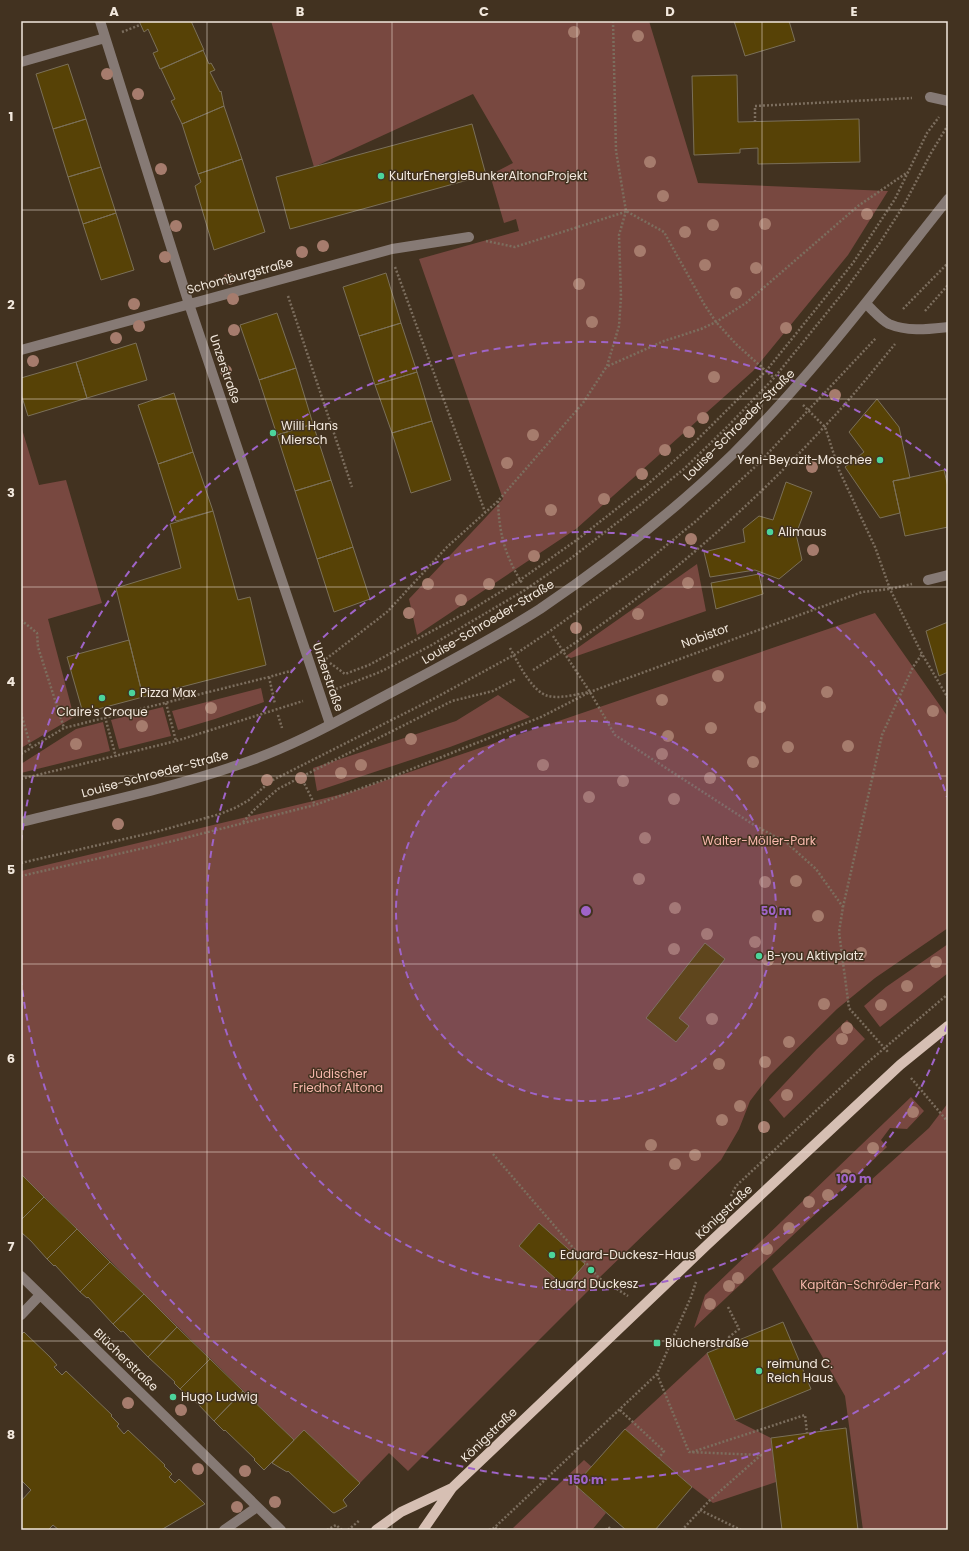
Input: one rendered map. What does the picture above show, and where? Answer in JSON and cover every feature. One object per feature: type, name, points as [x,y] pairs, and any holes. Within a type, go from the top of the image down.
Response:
[{"type":"main road","name":"Königstraße","points":[[423,1530],[452,1488],[644,1305],[900,1065],[948,1026]]},
{"type":"main road","name":"Königstraße","points":[[376,1530],[401,1512],[452,1488]]},
{"type":"street","name":"Unzerstraße","points":[[100,21],[189,304],[330,724]]},
{"type":"street","points":[[21,62],[105,38]]},
{"type":"street","points":[[930,97],[948,100]]},
{"type":"street","name":"Louise-Schroeder-Straße","points":[[21,822],[184,782],[240,765],[288,746],[424,676],[538,610],[640,535],[727,459],[791,393],[866,304],[948,199]]},
{"type":"street","name":"Schomburgstraße","points":[[21,350],[392,249],[469,238]]},
{"type":"street","points":[[866,304],[888,324],[908,329],[948,327]]},
{"type":"street","points":[[928,580],[948,575]]},
{"type":"street","name":"Blücherstraße","points":[[21,1276],[281,1530]]},
{"type":"street","points":[[21,1315],[40,1295]]},
{"type":"street","points":[[224,1530],[257,1507]]},
{"type":"path","points":[[321,662],[326,660],[386,612],[447,547],[498,501],[583,403],[607,366],[619,326],[619,235],[626,211],[616,150],[614,21]]},
{"type":"path","points":[[755,122],[754,106],[930,97]]},
{"type":"path","points":[[21,779],[116,757],[176,741],[320,695],[380,672],[430,646],[508,601],[570,559],[685,468],[774,378],[846,289],[879,244],[904,205],[931,153],[948,125]]},
{"type":"path","points":[[326,660],[345,674],[369,665],[471,610],[520,580],[578,539],[648,484],[693,444],[766,371],[853,263],[895,198],[927,133]]},
{"type":"path","points":[[607,366],[664,341],[701,329],[716,322],[746,303],[858,206],[908,172]]},
{"type":"path","points":[[469,238],[515,247],[626,211],[664,232],[704,304],[716,322],[736,344],[791,393],[825,427],[839,470],[875,547],[890,589],[922,654],[948,698]]},
{"type":"path","points":[[392,249],[396,270],[485,513]]},
{"type":"path","points":[[282,278],[352,487]]},
{"type":"path","points":[[533,670],[563,651],[622,609],[690,555],[747,505],[825,427],[908,329],[948,285]]},
{"type":"path","points":[[498,501],[499,523],[505,551],[522,583]]},
{"type":"path","name":"Nobistor","points":[[501,632],[525,675],[535,687],[546,696],[567,696],[590,692],[862,592],[890,589],[928,580]]},
{"type":"path","points":[[21,620],[37,634],[38,646],[64,728]]},
{"type":"path","points":[[554,636],[590,692],[615,735],[754,825],[787,843],[816,869],[843,907]]},
{"type":"path","points":[[849,1008],[839,932],[843,907],[882,735],[913,667],[922,654]]},
{"type":"path","points":[[21,754],[64,728],[269,677],[295,669]]},
{"type":"path","points":[[269,677],[275,704]]},
{"type":"path","points":[[243,822],[255,809],[278,789],[452,701],[493,691],[516,679]]},
{"type":"path","points":[[21,876],[153,846],[315,805],[392,777],[541,717],[590,692]]},
{"type":"path","points":[[166,702],[176,741]]},
{"type":"path","points":[[21,713],[31,748]]},
{"type":"path","points":[[278,715],[282,729]]},
{"type":"path","points":[[105,717],[116,757]]},
{"type":"path","points":[[299,773],[315,805]]},
{"type":"path","points":[[730,1199],[736,1186],[867,1062],[948,994]]},
{"type":"path","points":[[493,1154],[599,1278],[644,1305]]},
{"type":"path","points":[[490,1530],[494,1528],[657,1374],[696,1282]]},
{"type":"path","points":[[728,1308],[739,1329],[728,1337],[732,1343]]},
{"type":"path","points":[[657,1374],[689,1452]]},
{"type":"path","points":[[620,1410],[664,1451],[659,1458]]},
{"type":"path","points":[[689,1452],[805,1415],[807,1433]]},
{"type":"path","points":[[682,1530],[708,1500],[761,1455],[689,1452]]},
{"type":"path","points":[[700,1510],[741,1530]]},
{"type":"path","points":[[327,1530],[336,1524],[342,1530]]},
{"type":"path","points":[[606,1530],[608,1527],[612,1530]]},
{"type":"path","points":[[494,1528],[502,1530]]},
{"type":"green space","points":[[271,21],[649,21],[698,183],[888,191],[848,255],[753,371],[576,529],[417,635],[409,599],[503,499],[419,259],[519,231],[516,219],[504,223],[490,175],[513,163],[473,94],[314,167]]},
{"type":"green space","points":[[21,426],[39,485],[66,480],[102,603],[48,619],[74,717],[21,748]]},
{"type":"green space","points":[[697,564],[706,611],[571,658],[566,656]]},
{"type":"green space","points":[[875,613],[948,717],[948,928],[875,978],[837,1009],[770,1075],[750,1101],[739,1129],[721,1160],[599,1278],[592,1287],[408,1471],[389,1453],[360,1483],[304,1430],[294,1440],[21,1174],[21,871],[351,792]]},
{"type":"green space","points":[[261,688],[264,702],[178,730],[172,711]]},
{"type":"green space","points":[[498,695],[530,717],[450,747],[317,791],[313,768],[456,721]]},
{"type":"green space","points":[[163,707],[171,736],[119,749],[111,720]]},
{"type":"green space","points":[[103,722],[110,751],[21,773],[21,764],[76,729]]},
{"type":"green space","points":[[948,944],[948,973],[880,1027],[864,1006],[886,987]]},
{"type":"green space","points":[[847,1020],[865,1039],[784,1118],[769,1100],[817,1049]]},
{"type":"green space","points":[[911,1097],[924,1111],[907,1129],[890,1128],[881,1140],[887,1147],[694,1328],[705,1295]]},
{"type":"green space","name":"Kapitän-Schröder-Park","points":[[948,1103],[948,1530],[863,1530],[845,1396],[772,1269],[929,1128]]},
{"type":"green space","points":[[707,1353],[735,1420],[771,1438],[776,1482],[713,1503],[692,1487],[625,1429]]},
{"type":"green space","points":[[584,1460],[592,1467],[575,1485],[606,1513],[592,1530],[520,1530],[513,1528]]},
{"type":"building","points":[[139,21],[191,21],[204,50],[160,69],[153,53],[158,51],[148,29],[144,32]]},
{"type":"building","points":[[734,21],[789,21],[795,41],[745,56]]},
{"type":"building","points":[[203,50],[209,64],[211,63],[215,70],[210,72],[220,92],[221,91],[224,106],[182,124],[171,101],[175,99],[161,69]]},
{"type":"building","points":[[68,64],[86,119],[53,129],[36,74]]},
{"type":"building","points":[[737,75],[738,122],[859,119],[860,162],[758,164],[758,148],[740,149],[740,153],[694,155],[692,76]]},
{"type":"building","points":[[224,106],[242,159],[198,174],[182,124]]},
{"type":"building","points":[[86,119],[101,167],[68,177],[53,129]]},
{"type":"building","name":"KulturEnergieBunkerAltonaProjekt","points":[[472,124],[486,175],[290,229],[276,177]]},
{"type":"building","points":[[242,159],[265,232],[214,250],[195,186],[201,182],[198,174]]},
{"type":"building","points":[[101,167],[116,213],[83,224],[68,177]]},
{"type":"building","points":[[116,213],[134,270],[101,280],[83,224]]},
{"type":"building","points":[[386,273],[401,323],[359,336],[343,287]]},
{"type":"building","points":[[277,313],[296,368],[259,380],[240,325]]},
{"type":"building","points":[[401,323],[417,372],[375,385],[359,336]]},
{"type":"building","points":[[136,343],[147,380],[87,398],[76,362]]},
{"type":"building","points":[[76,362],[87,398],[28,416],[21,394],[21,378]]},
{"type":"building","points":[[296,368],[313,424],[277,435],[259,380]]},
{"type":"building","points":[[417,372],[432,421],[392,433],[375,385]]},
{"type":"building","points":[[174,393],[193,452],[158,464],[138,405]]},
{"type":"building","name":"Yeni-Beyazit-Moschee","points":[[877,399],[899,427],[910,478],[893,481],[900,513],[880,518],[845,467],[864,452],[849,432]]},
{"type":"building","points":[[432,421],[451,480],[411,493],[392,433]]},
{"type":"building","points":[[313,424],[331,480],[295,491],[277,435]]},
{"type":"building","points":[[193,452],[213,511],[176,521],[158,464]]},
{"type":"building","points":[[944,470],[948,487],[948,527],[905,536],[893,481]]},
{"type":"building","points":[[331,480],[353,547],[317,559],[295,491]]},
{"type":"building","name":"Alimaus","points":[[786,482],[812,492],[796,534],[802,560],[779,579],[755,570],[710,577],[704,552],[745,542],[743,529],[759,516],[773,520]]},
{"type":"building","points":[[213,511],[238,600],[250,597],[266,665],[143,697],[116,588],[181,568],[170,524]]},
{"type":"building","points":[[353,547],[370,599],[334,612],[317,559]]},
{"type":"building","points":[[759,574],[763,594],[716,609],[711,583]]},
{"type":"building","points":[[948,622],[948,672],[939,676],[926,631]]},
{"type":"building","points":[[129,640],[143,697],[83,713],[67,657]]},
{"type":"building","points":[[705,943],[725,959],[679,1018],[689,1026],[676,1042],[646,1018]]},
{"type":"building","points":[[21,1174],[44,1197],[21,1220]]},
{"type":"building","points":[[44,1197],[77,1229],[47,1259],[31,1241],[22,1233],[21,1234],[21,1220]]},
{"type":"building","name":"Eduard-Duckesz-Haus","points":[[539,1223],[585,1264],[565,1287],[519,1246]]},
{"type":"building","points":[[77,1229],[110,1262],[80,1292],[55,1265],[54,1266],[47,1259]]},
{"type":"building","points":[[110,1262],[144,1294],[113,1324],[88,1297],[87,1298],[80,1292]]},
{"type":"building","points":[[144,1294],[177,1327],[148,1357],[123,1331],[121,1332],[113,1324]]},
{"type":"building","name":"reimund C. Reich Haus","points":[[783,1322],[811,1389],[735,1420],[707,1353]]},
{"type":"building","points":[[177,1327],[210,1359],[180,1389],[174,1383],[175,1382],[148,1357]]},
{"type":"building","points":[[24,1332],[50,1357],[57,1365],[54,1367],[62,1375],[66,1371],[112,1415],[111,1416],[119,1424],[117,1426],[124,1434],[128,1430],[165,1465],[164,1466],[172,1474],[169,1477],[175,1483],[179,1479],[205,1504],[161,1530],[59,1530],[53,1525],[48,1530],[21,1530],[21,1501],[31,1490],[21,1480],[21,1335]]},
{"type":"building","points":[[210,1359],[243,1391],[214,1421],[198,1404],[180,1389]]},
{"type":"building","points":[[243,1391],[294,1440],[264,1470],[254,1460],[255,1459],[214,1421]]},
{"type":"building","points":[[846,1428],[858,1530],[782,1530],[771,1438]]},
{"type":"building","points":[[625,1429],[692,1487],[655,1530],[626,1530],[575,1485]]},
{"type":"building","points":[[304,1430],[360,1483],[343,1500],[347,1506],[334,1513],[288,1471],[287,1472],[272,1463]]},
{"type":"place","name":"KulturEnergieBunkerAltonaProjekt","points":[[381,176]]},
{"type":"place","name":"Willi Hans Miersch","points":[[273,433]]},
{"type":"place","name":"Yeni-Beyazit-Moschee","points":[[880,460]]},
{"type":"place","name":"Alimaus","points":[[770,532]]},
{"type":"place","name":"Pizza Max","points":[[132,693]]},
{"type":"place","name":"Claire's Croque","points":[[102,698]]},
{"type":"place","name":"B-you Aktivplatz","points":[[759,956]]},
{"type":"place","name":"Eduard-Duckesz-Haus","points":[[552,1255]]},
{"type":"place","name":"Eduard Duckesz","points":[[591,1270]]},
{"type":"place","name":"Blücherstraße","points":[[657,1343]]},
{"type":"place","name":"reimund C. Reich Haus","points":[[759,1371]]},
{"type":"place","name":"Hugo Ludwig","points":[[173,1397]]},
{"type":"park label","name":"Walter-Möller-Park","points":[[759,841]]},
{"type":"park label","name":"Jüdischer Friedhof Altona","points":[[338,1081]]}]
